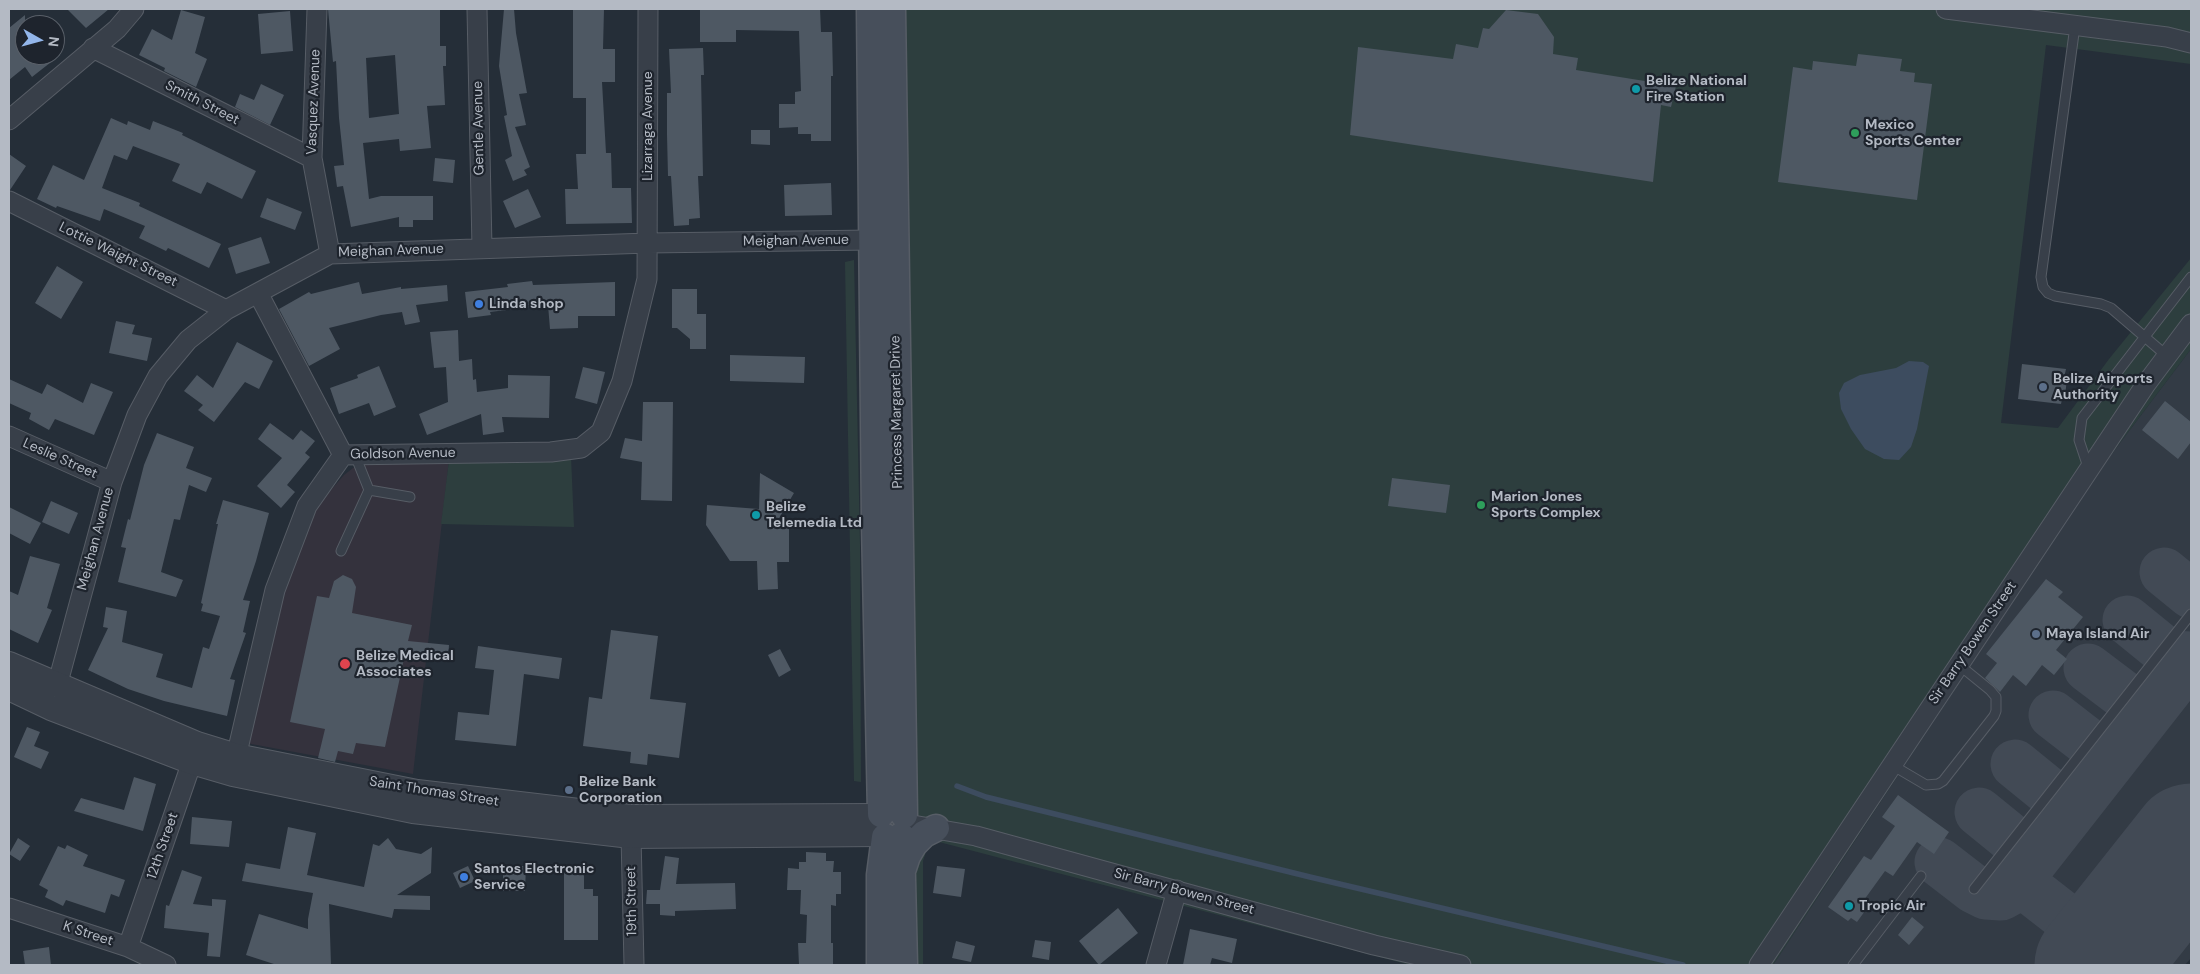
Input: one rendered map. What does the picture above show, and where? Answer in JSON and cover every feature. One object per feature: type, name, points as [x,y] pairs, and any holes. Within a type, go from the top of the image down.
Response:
[{"type":"main road","name":"Princess Margaret Drive","points":[[870,9],[875,524],[891,825],[903,869],[904,965]]},
{"type":"main road","name":"Princess Margaret Drive","points":[[880,965],[880,875],[891,825],[892,9]]},
{"type":"main road","points":[[903,869],[907,856],[914,844],[924,834],[936,828]]},
{"type":"street","points":[[9,120],[117,29],[134,9]]},
{"type":"street","name":"Vasquez Avenue","points":[[317,9],[312,158],[330,254]]},
{"type":"street","name":"Gentle Avenue","points":[[477,9],[482,248]]},
{"type":"street","name":"Lizarraga Avenue","points":[[648,9],[648,243]]},
{"type":"street","points":[[1946,9],[2167,38],[2191,43]]},
{"type":"street","name":"Smith Street","points":[[93,48],[312,158]]},
{"type":"street","name":"Lottie Waight Street","points":[[9,201],[226,310]]},
{"type":"street","name":"Meighan Avenue","points":[[57,686],[112,482],[137,415],[158,376],[188,340],[226,310],[330,254],[648,243],[872,240]]},
{"type":"street","name":"Goldson Avenue","points":[[235,765],[275,590],[307,506],[349,455],[551,452],[581,448],[601,432],[622,381],[647,279],[648,243]]},
{"type":"street","points":[[258,293],[349,455]]},
{"type":"street","name":"Sir Barry Bowen Street","points":[[1759,965],[2146,384],[2191,324]]},
{"type":"street","name":"Leslie Street","points":[[9,436],[112,482]]},
{"type":"street","name":"Saint Thomas Street","points":[[9,664],[194,753]]},
{"type":"street","name":"Saint Thomas Street","points":[[9,688],[51,708],[194,753],[413,811],[551,818],[630,817],[891,825]]},
{"type":"street","name":"12th Street","points":[[128,947],[194,753]]},
{"type":"street","name":"Saint Thomas Street","points":[[551,818],[631,836],[891,825]]},
{"type":"street","name":"Sir Barry Bowen Street","points":[[891,825],[936,828],[976,836],[1374,945],[1461,965]]},
{"type":"street","name":"19th Street","points":[[631,836],[634,965]]},
{"type":"street","points":[[1156,965],[1177,890]]},
{"type":"street","name":"K Street","points":[[9,908],[128,947],[166,965]]},
{"type":"lane","points":[[2075,26],[2041,277],[2043,287],[2048,293],[2055,296],[2101,304],[2111,308],[2167,356]]},
{"type":"lane","points":[[2089,470],[2079,440],[2082,418],[2191,277]]},
{"type":"lane","points":[[349,455],[369,490]]},
{"type":"lane","points":[[369,490],[410,497]]},
{"type":"lane","points":[[341,551],[369,490]]},
{"type":"lane","points":[[1974,889],[2191,614]]},
{"type":"lane","points":[[1892,765],[1926,785],[1938,784],[1943,781],[1994,716],[1996,697],[1958,664]]},
{"type":"lane","points":[[1853,965],[1921,876]]},
{"type":"shaded area","name":"Marion Jones Sports Complex","points":[[905,9],[2191,9],[2191,64],[2046,45],[2001,423],[2058,428],[2109,359],[2191,258],[2191,349],[2095,476],[1773,965],[1410,965],[939,842],[927,849],[923,861],[923,965],[912,965]]},
{"type":"shaded area","points":[[854,260],[860,544],[861,782],[854,781],[845,262]]},
{"type":"shaded area","points":[[2191,349],[2191,958],[2185,965],[1773,965],[2095,476]]},
{"type":"shaded area","name":"Belize Medical Associates","points":[[450,452],[413,774],[246,743],[282,585],[317,506],[344,475],[366,458]]},
{"type":"shaded area","points":[[450,452],[571,456],[574,527],[441,524]]},
{"type":"water","points":[[1909,361],[1923,362],[1929,366],[1917,429],[1911,447],[1899,460],[1884,459],[1865,449],[1851,429],[1841,409],[1839,393],[1844,383],[1860,375],[1896,368]]},
{"type":"building","points":[[67,9],[109,9],[86,28]]},
{"type":"building","points":[[328,9],[440,9],[440,46],[446,46],[446,66],[443,66],[445,105],[427,106],[431,148],[400,151],[399,139],[363,143],[369,199],[381,196],[433,196],[433,220],[413,220],[413,227],[399,227],[399,217],[351,227],[343,186],[337,187],[334,166],[344,165],[336,61],[333,62]],"holes":[[[395,55],[399,114],[369,118],[366,58]]]},
{"type":"building","points":[[504,9],[514,9],[516,33],[527,93],[519,94],[526,125],[515,127],[530,167],[524,170],[527,175],[513,181],[505,160],[512,156],[504,116],[507,115],[499,66]]},
{"type":"building","points":[[573,9],[604,9],[603,49],[615,49],[615,82],[602,82],[606,153],[611,153],[612,188],[631,188],[632,223],[566,224],[565,189],[578,189],[576,154],[586,154],[586,98],[573,98]]},
{"type":"building","points":[[700,9],[820,9],[821,32],[832,32],[831,141],[811,141],[811,134],[798,134],[798,127],[779,128],[779,104],[795,104],[795,92],[801,91],[799,31],[736,30],[736,42],[700,42]]},
{"type":"building","points":[[181,10],[205,17],[195,53],[207,59],[196,87],[164,71],[165,68],[139,55],[152,29],[172,40]]},
{"type":"building","points":[[1506,10],[1538,14],[1554,37],[1553,54],[1578,58],[1576,70],[1676,86],[1671,107],[1661,105],[1653,182],[1350,135],[1358,47],[1453,59],[1456,44],[1478,48],[1483,28],[1489,29]]},
{"type":"building","points":[[290,11],[293,51],[261,54],[258,14]]},
{"type":"building","points":[[15,23],[15,65],[47,65],[32,77],[25,67],[9,80],[9,28]]},
{"type":"building","points":[[703,48],[704,75],[701,75],[703,176],[698,176],[700,218],[689,219],[689,225],[674,226],[671,176],[668,176],[667,93],[671,93],[669,49]]},
{"type":"building","name":"Mexico Sports Center","points":[[1858,54],[1902,59],[1900,71],[1915,73],[1914,82],[1932,84],[1917,200],[1778,182],[1793,67],[1812,70],[1813,61],[1856,66]]},
{"type":"building","points":[[261,84],[284,95],[270,125],[235,107],[240,94],[254,100]]},
{"type":"building","points":[[111,118],[127,125],[128,121],[150,130],[153,121],[183,133],[182,135],[256,171],[242,199],[207,182],[201,194],[172,181],[180,164],[133,146],[127,160],[114,155],[102,188],[140,203],[139,206],[221,244],[209,268],[168,248],[166,251],[139,238],[145,226],[104,209],[100,221],[57,206],[56,208],[37,199],[53,165],[84,180]]},
{"type":"building","points":[[751,130],[770,130],[770,145],[751,144]]},
{"type":"building","points":[[9,154],[26,166],[10,190],[9,190]]},
{"type":"building","points":[[435,158],[455,160],[453,183],[433,181]]},
{"type":"building","points":[[831,183],[832,215],[785,216],[784,185]]},
{"type":"building","points":[[528,189],[541,217],[515,228],[503,201]]},
{"type":"building","points":[[267,198],[302,212],[295,230],[260,217]]},
{"type":"building","points":[[261,237],[270,263],[236,274],[228,248]]},
{"type":"building","points":[[57,266],[83,282],[61,319],[35,303]]},
{"type":"building","points":[[532,281],[533,285],[615,282],[615,316],[578,316],[578,328],[550,329],[548,305],[490,312],[491,315],[468,318],[465,292],[508,287],[507,284]]},
{"type":"building","points":[[359,282],[362,294],[401,287],[401,289],[447,285],[448,301],[416,305],[420,322],[405,325],[402,312],[381,315],[329,328],[340,349],[309,366],[279,309],[309,292],[311,294]]},
{"type":"building","points":[[672,289],[697,289],[697,314],[706,314],[706,349],[690,349],[690,339],[677,328],[672,328]]},
{"type":"building","points":[[116,321],[135,325],[132,334],[152,338],[147,361],[109,353]]},
{"type":"building","points":[[458,330],[459,361],[472,359],[473,380],[476,379],[477,392],[508,388],[508,375],[550,376],[549,418],[502,417],[504,432],[483,435],[481,414],[427,435],[419,414],[448,402],[446,367],[434,368],[430,332]]},
{"type":"building","points":[[237,342],[273,361],[259,389],[245,382],[214,422],[198,410],[203,405],[184,391],[197,375],[213,388]]},
{"type":"building","points":[[730,355],[805,357],[804,383],[730,381]]},
{"type":"building","name":"Belize Airports Authority","points":[[2022,364],[2066,369],[2064,378],[2067,379],[2065,396],[2063,395],[2061,404],[2018,399]]},
{"type":"building","points":[[379,366],[396,407],[374,416],[369,403],[339,414],[330,388],[358,378],[357,375]]},
{"type":"building","points":[[583,367],[605,372],[597,404],[575,398]]},
{"type":"building","points":[[9,379],[42,394],[47,384],[83,403],[91,383],[113,392],[94,435],[55,419],[49,430],[29,419],[31,413],[9,403]]},
{"type":"building","points":[[2165,401],[2191,422],[2191,442],[2178,459],[2142,430]]},
{"type":"building","points":[[643,402],[673,402],[672,501],[641,500],[642,462],[620,458],[625,438],[642,441]]},
{"type":"building","points":[[270,423],[293,440],[301,430],[315,441],[305,453],[310,457],[287,485],[295,492],[281,508],[257,486],[282,458],[258,439]]},
{"type":"building","points":[[157,433],[194,447],[186,468],[212,478],[206,492],[189,485],[180,520],[174,519],[161,572],[183,580],[176,597],[118,582],[126,548],[121,547],[128,519],[130,520],[144,465]]},
{"type":"building","name":"Belize Telemedia Ltd","points":[[760,473],[794,493],[778,520],[789,520],[789,562],[777,562],[778,589],[758,590],[757,561],[730,561],[706,525],[707,505],[759,509]]},
{"type":"building","points":[[1392,478],[1450,485],[1446,513],[1388,506]]},
{"type":"building","points":[[223,500],[269,513],[243,600],[250,601],[243,632],[246,633],[230,679],[235,680],[227,716],[164,701],[128,689],[88,670],[108,628],[103,627],[106,607],[127,611],[122,642],[163,654],[156,677],[192,688],[203,647],[209,649],[220,616],[201,611],[203,604],[201,603],[218,524],[216,524]]},
{"type":"building","points":[[51,501],[78,513],[69,534],[42,522]]},
{"type":"building","points":[[9,507],[41,523],[30,544],[9,533]]},
{"type":"building","points":[[30,556],[60,564],[47,608],[52,610],[38,643],[9,629],[9,591],[18,595]]},
{"type":"building","points":[[343,575],[352,579],[356,587],[352,613],[412,625],[408,641],[449,645],[448,659],[405,654],[385,747],[356,743],[353,754],[338,751],[335,762],[318,758],[325,729],[290,722],[317,596],[329,598],[334,581]]},
{"type":"building","name":"Maya Island Air","points":[[2046,579],[2063,592],[2058,597],[2083,617],[2056,650],[2067,659],[2054,675],[2042,665],[2026,686],[2013,675],[2000,692],[1985,678],[1997,663],[1986,654]]},
{"type":"building","points":[[611,630],[658,636],[650,699],[686,703],[679,758],[648,754],[647,765],[630,763],[631,752],[583,746],[589,697],[602,699]]},
{"type":"building","points":[[478,646],[562,658],[559,679],[524,674],[516,746],[455,740],[458,712],[489,715],[494,670],[475,668]]},
{"type":"building","points":[[780,649],[791,670],[779,677],[768,655]]},
{"type":"building","points":[[27,727],[40,732],[34,746],[49,752],[41,769],[14,757]]},
{"type":"building","points":[[134,777],[156,784],[143,831],[74,811],[81,798],[124,810]]},
{"type":"building","points":[[1898,795],[1949,832],[1934,854],[1917,842],[1893,876],[1885,871],[1864,900],[1870,904],[1857,922],[1851,918],[1848,921],[1828,907],[1864,856],[1871,860],[1895,826],[1882,817]]},
{"type":"building","points":[[192,817],[232,821],[229,847],[190,844]]},
{"type":"building","points":[[288,827],[316,833],[307,875],[364,887],[373,844],[379,846],[388,838],[396,849],[421,854],[432,847],[431,873],[397,895],[430,896],[430,910],[394,909],[392,918],[329,904],[331,965],[277,965],[246,955],[259,914],[308,929],[313,893],[242,881],[246,863],[280,869]]},
{"type":"building","points":[[18,838],[30,846],[20,861],[9,854]]},
{"type":"building","points":[[67,845],[88,855],[83,866],[125,880],[119,897],[111,894],[105,913],[66,900],[63,906],[45,897],[48,890],[39,885],[58,846],[65,849]]},
{"type":"building","points":[[806,852],[826,853],[826,861],[834,861],[833,872],[841,872],[841,894],[836,894],[836,906],[831,905],[833,965],[799,965],[798,943],[806,943],[807,915],[800,914],[801,890],[787,890],[788,868],[799,869],[799,862],[806,862]]},
{"type":"building","points":[[665,856],[679,858],[676,884],[735,883],[736,909],[675,911],[675,916],[660,915],[660,904],[646,904],[647,890],[660,890]]},
{"type":"building","name":"Santos Electronic Service","points":[[468,866],[475,881],[460,888],[453,873]]},
{"type":"building","points":[[503,866],[526,866],[525,891],[503,891]]},
{"type":"building","points":[[937,866],[965,869],[961,897],[933,893]]},
{"type":"building","points":[[182,870],[202,877],[193,904],[212,906],[212,899],[226,900],[220,957],[207,956],[209,933],[164,928],[166,905],[169,906]]},
{"type":"building","points":[[564,871],[584,871],[584,889],[593,889],[593,896],[598,896],[598,940],[564,940]]},
{"type":"building","points":[[1118,908],[1138,933],[1099,965],[1079,941]]},
{"type":"building","points":[[1912,917],[1924,927],[1909,945],[1898,935]]},
{"type":"building","points":[[1190,929],[1237,939],[1232,963],[1212,958],[1210,965],[1183,965]]},
{"type":"building","points":[[1035,940],[1051,942],[1049,960],[1032,957]]},
{"type":"building","points":[[956,941],[975,946],[971,962],[952,958]]},
{"type":"building","points":[[49,947],[51,965],[25,965],[23,951]]},
{"type":"waterway","points":[[957,786],[986,797],[1310,877],[1683,965]]},
{"type":"taxiway","points":[[2164,572],[2191,594]]},
{"type":"taxiway","points":[[2127,620],[2170,655],[2191,656]]},
{"type":"taxiway","points":[[1939,862],[1974,889],[1986,895],[2001,896],[2010,891],[2191,660]]},
{"type":"taxiway","points":[[2088,668],[2137,705],[2158,702]]},
{"type":"taxiway","points":[[2053,715],[2102,753],[2112,753],[2120,749]]},
{"type":"taxiway","points":[[2015,764],[2058,799],[2070,801],[2083,796]]},
{"type":"taxiway","points":[[1979,812],[2022,847],[2029,849],[2045,844]]},
{"type":"taxiway","points":[[2025,870],[2025,878],[2033,892],[2092,938],[2103,939],[2119,934]]},
{"type":"runway","points":[[2095,965],[2191,844]]},
{"type":"place","name":"Belize National Fire Station","points":[[1636,89]]},
{"type":"place","name":"Mexico Sports Center","points":[[1855,133]]},
{"type":"place","name":"Linda shop","points":[[479,304]]},
{"type":"place","name":"Belize Airports Authority","points":[[2043,387]]},
{"type":"place","name":"Marion Jones Sports Complex","points":[[1481,505]]},
{"type":"place","name":"Belize Telemedia Ltd","points":[[756,515]]},
{"type":"place","name":"Maya Island Air","points":[[2036,634]]},
{"type":"place","name":"Belize Medical Associates","points":[[345,664]]},
{"type":"place","name":"Belize Bank Corporation","points":[[569,790]]},
{"type":"place","name":"Santos Electronic Service","points":[[464,877]]},
{"type":"place","name":"Tropic Air","points":[[1849,906]]}]
